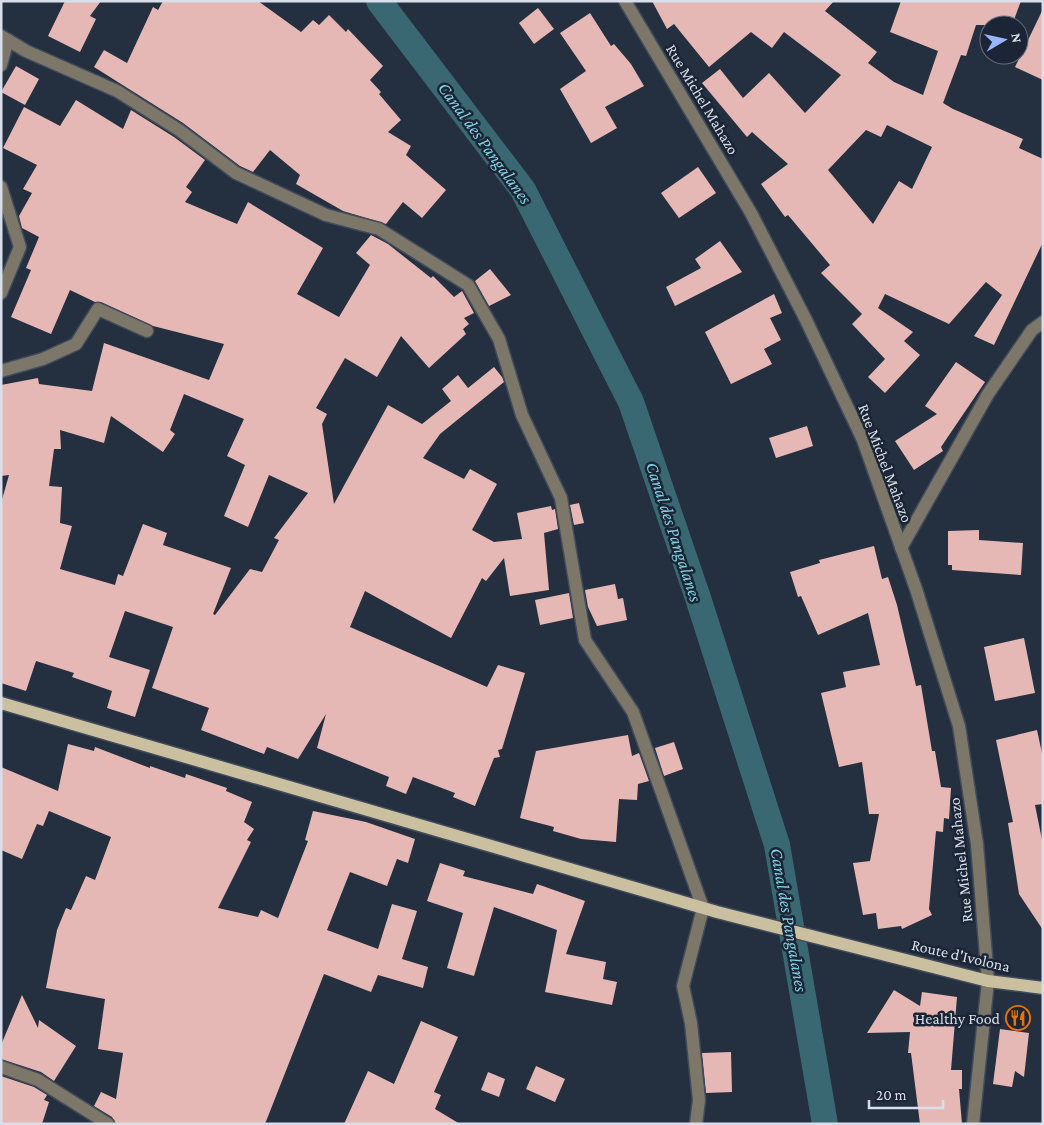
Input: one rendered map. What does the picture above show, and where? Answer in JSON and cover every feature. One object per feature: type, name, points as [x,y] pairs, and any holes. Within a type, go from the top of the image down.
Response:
[{"type":"main road","name":"Route d'Ivolona","points":[[1,703],[717,912],[874,950],[988,981],[1043,988]]},
{"type":"street","name":"Rue Michel Mahazo","points":[[625,1],[751,213],[806,320],[863,440],[901,548],[959,726],[977,844],[988,981],[973,1124]]},
{"type":"street","points":[[1,65],[4,38],[26,51],[117,92],[179,130],[236,172],[326,215],[379,229],[468,285],[499,339],[522,416],[561,498],[585,640],[633,712],[703,908],[683,986],[691,1023],[699,1100],[696,1124]]},
{"type":"street","points":[[1,187],[20,247],[1,292]]},
{"type":"street","points":[[1,370],[43,360],[76,344],[98,309],[148,332]]},
{"type":"street","points":[[901,548],[988,394],[1032,330],[1043,322]]},
{"type":"street","points":[[1,1068],[38,1080],[108,1124]]},
{"type":"building","points":[[65,1],[101,1],[90,16],[96,19],[80,52],[48,36]]},
{"type":"building","points":[[163,1],[258,1],[301,32],[313,20],[319,25],[329,15],[346,32],[348,29],[383,66],[370,80],[401,120],[388,132],[411,146],[406,155],[446,190],[422,218],[403,202],[386,224],[343,211],[296,184],[300,175],[270,150],[253,172],[240,166],[183,123],[94,67],[104,50],[127,63],[153,7],[158,10]]},
{"type":"building","points":[[652,1],[834,1],[825,11],[877,52],[868,63],[894,82],[923,95],[938,51],[890,32],[901,1],[1021,1],[1016,15],[979,15],[979,25],[976,25],[966,56],[961,55],[943,103],[1023,139],[1019,148],[1043,159],[1043,242],[994,345],[974,336],[1002,295],[986,282],[949,324],[885,294],[878,308],[913,332],[904,341],[920,355],[885,393],[868,377],[885,359],[852,324],[862,314],[821,273],[830,265],[788,215],[785,217],[761,184],[788,164],[752,132],[747,137],[702,83],[720,69],[743,98],[769,73],[805,113],[841,75],[784,32],[772,48],[751,32],[709,67],[674,24],[667,29]],"holes":[[[887,125],[932,147],[912,189],[899,181],[873,224],[828,170],[866,130],[881,137]]]},
{"type":"building","points":[[538,8],[554,29],[534,44],[519,23]]},
{"type":"building","points":[[1043,9],[1043,80],[1015,67],[1016,65],[1029,65],[1029,38]]},
{"type":"building","points":[[590,13],[611,46],[614,44],[631,64],[644,86],[605,107],[617,128],[591,143],[560,89],[586,71],[560,33]]},
{"type":"building","points":[[16,66],[39,79],[25,105],[1,92]]},
{"type":"building","points":[[76,100],[123,129],[131,110],[174,137],[205,160],[186,187],[192,192],[185,202],[237,224],[248,202],[323,248],[297,294],[339,317],[370,265],[356,253],[371,235],[388,244],[431,278],[433,276],[454,297],[462,291],[474,313],[464,318],[469,324],[463,329],[466,334],[429,368],[401,336],[377,377],[345,358],[316,408],[327,414],[322,424],[334,504],[388,405],[422,424],[451,401],[442,389],[458,375],[468,388],[494,367],[504,382],[440,434],[423,458],[464,479],[470,469],[497,484],[472,530],[494,542],[522,539],[517,513],[551,506],[552,510],[555,509],[558,529],[544,533],[549,590],[510,596],[504,558],[486,581],[482,578],[451,638],[365,591],[350,627],[487,687],[498,665],[525,673],[502,749],[498,750],[500,757],[494,758],[475,806],[453,797],[455,793],[413,777],[406,794],[386,786],[389,777],[317,748],[326,714],[298,759],[267,747],[264,754],[201,730],[209,708],[152,688],[173,627],[125,611],[109,657],[150,670],[135,717],[107,708],[112,691],[72,677],[74,673],[36,661],[26,691],[1,683],[1,503],[9,475],[1,476],[1,385],[38,378],[39,384],[92,391],[104,343],[209,380],[224,344],[153,326],[70,290],[51,334],[11,317],[31,270],[26,268],[39,237],[22,228],[19,216],[32,193],[23,189],[37,165],[3,148],[24,107],[60,126]],"holes":[[[184,394],[244,419],[227,456],[245,465],[224,516],[248,527],[269,475],[308,493],[274,538],[279,540],[262,572],[250,569],[215,615],[213,614],[231,568],[163,545],[167,533],[143,524],[123,576],[118,574],[115,585],[60,569],[72,526],[60,523],[62,487],[49,486],[54,449],[61,449],[60,430],[104,443],[111,416],[163,452],[175,434],[170,430]]]},
{"type":"building","points":[[698,167],[716,193],[679,218],[661,193]]},
{"type":"building","points":[[720,241],[742,272],[675,306],[666,287],[701,268],[695,259]]},
{"type":"building","points":[[490,269],[511,295],[489,306],[475,281]]},
{"type":"building","points":[[774,294],[782,313],[770,318],[781,340],[764,349],[772,364],[731,384],[705,332]]},
{"type":"building","points":[[956,362],[985,382],[941,447],[943,451],[914,470],[895,441],[937,414],[925,406]]},
{"type":"building","points":[[807,426],[813,446],[776,458],[769,438]]},
{"type":"building","points":[[579,503],[584,523],[574,525],[570,505]]},
{"type":"building","points":[[979,530],[979,540],[1023,543],[1021,575],[952,570],[952,565],[948,565],[948,531]]},
{"type":"building","points":[[874,546],[882,579],[888,577],[897,605],[916,686],[921,685],[932,751],[935,751],[941,787],[951,788],[949,819],[944,818],[943,832],[936,831],[929,909],[932,915],[902,929],[901,926],[878,929],[876,913],[863,915],[853,863],[870,861],[879,814],[869,814],[862,762],[839,767],[821,693],[846,687],[843,672],[880,665],[868,613],[818,635],[801,596],[798,597],[790,572],[820,563],[819,560]]},
{"type":"building","points":[[615,584],[618,599],[623,598],[627,620],[597,626],[588,607],[585,590]]},
{"type":"building","points":[[569,593],[573,618],[540,625],[535,600]]},
{"type":"building","points":[[1024,638],[1035,693],[995,701],[984,647]]},
{"type":"building","points":[[1037,730],[1043,758],[1043,804],[1035,805],[1043,845],[1043,930],[1019,894],[1008,823],[1013,822],[996,740]]},
{"type":"building","points":[[628,735],[632,756],[639,753],[649,781],[638,784],[637,800],[619,799],[616,842],[581,839],[553,831],[554,827],[520,818],[536,751]]},
{"type":"building","points":[[674,742],[683,769],[664,776],[655,748]]},
{"type":"building","points":[[68,744],[94,751],[95,747],[150,768],[150,766],[185,778],[186,774],[227,788],[226,791],[252,802],[244,822],[254,829],[247,840],[251,842],[218,908],[258,917],[261,910],[278,918],[308,841],[305,840],[313,811],[366,822],[415,839],[408,863],[397,859],[387,886],[350,872],[327,930],[378,949],[392,904],[417,911],[402,959],[428,967],[423,988],[378,975],[371,992],[324,974],[265,1124],[116,1124],[112,1117],[94,1106],[101,1092],[116,1099],[123,1053],[98,1049],[105,999],[46,988],[57,930],[66,908],[71,910],[86,876],[95,880],[111,837],[49,811],[43,826],[37,824],[22,859],[1,850],[1,767],[58,791]]},
{"type":"building","points":[[440,863],[465,871],[463,876],[533,894],[537,884],[585,901],[566,954],[606,962],[603,979],[617,982],[612,1005],[545,992],[557,930],[494,907],[474,976],[447,968],[463,913],[427,901]]},
{"type":"building","points":[[894,990],[920,1006],[922,992],[957,997],[951,1070],[962,1070],[962,1089],[959,1089],[962,1124],[920,1124],[911,1053],[908,1053],[910,1032],[867,1033]]},
{"type":"building","points":[[22,995],[38,1028],[39,1020],[76,1046],[54,1081],[41,1072],[1,1059],[1,1045]]},
{"type":"building","points":[[421,1021],[458,1037],[434,1092],[441,1095],[435,1109],[460,1124],[344,1124],[368,1071],[394,1084]]},
{"type":"building","points":[[1000,1029],[1029,1033],[1024,1077],[1015,1071],[1012,1087],[993,1084]]},
{"type":"building","points":[[731,1052],[732,1092],[706,1093],[702,1053]]},
{"type":"building","points":[[536,1066],[565,1079],[555,1102],[526,1089]]},
{"type":"building","points":[[488,1072],[505,1079],[499,1097],[481,1090]]},
{"type":"building","points":[[1,1076],[34,1087],[47,1095],[44,1100],[49,1102],[42,1124],[1,1124]]},
{"type":"waterway","name":"Canal des Pangalanes","points":[[379,1],[523,190],[631,402],[698,598],[777,845],[825,1124]]},
{"type":"place","name":"Healthy Food","points":[[1018,1018]]}]
